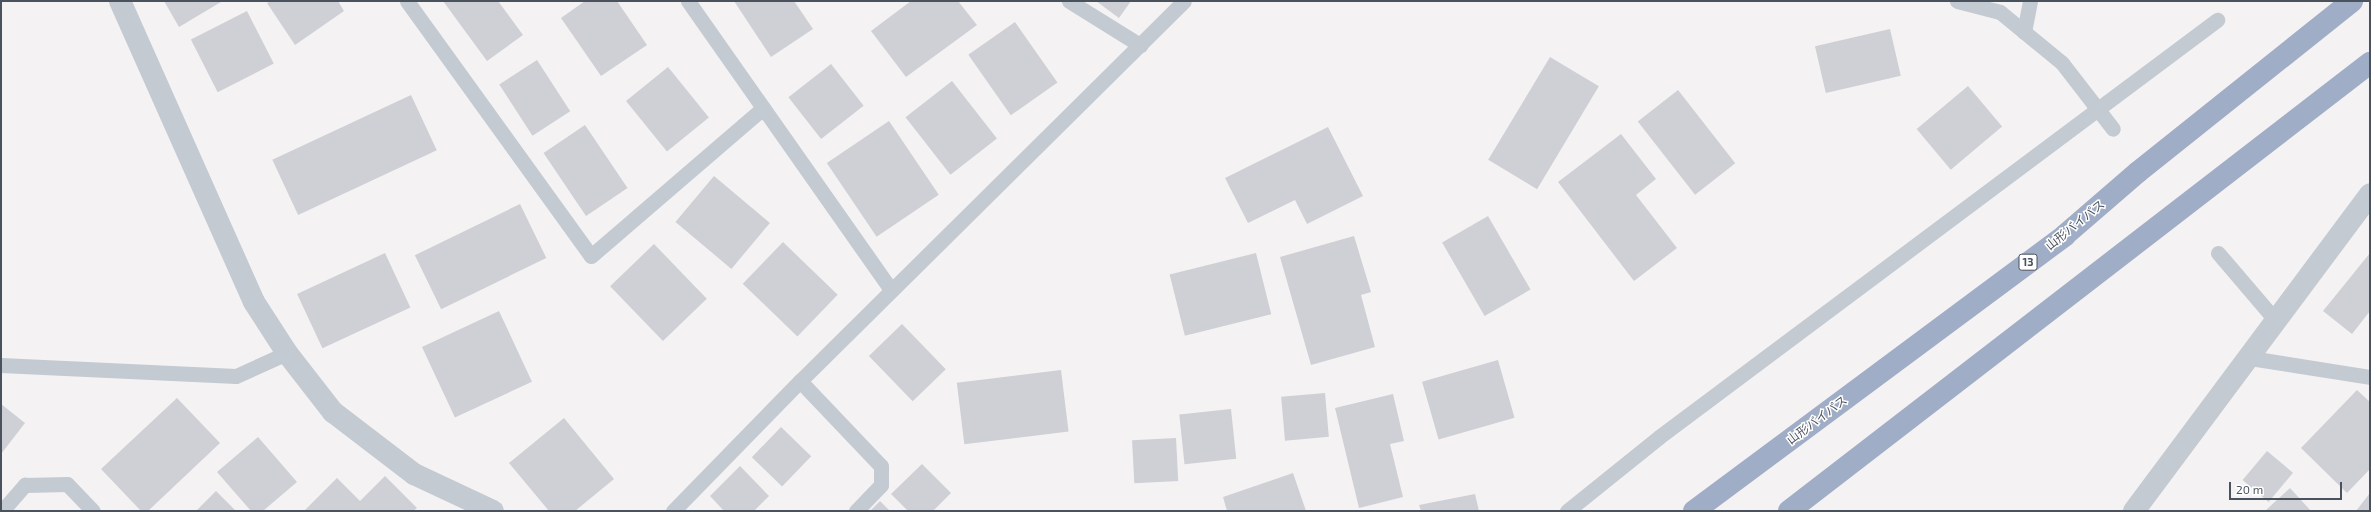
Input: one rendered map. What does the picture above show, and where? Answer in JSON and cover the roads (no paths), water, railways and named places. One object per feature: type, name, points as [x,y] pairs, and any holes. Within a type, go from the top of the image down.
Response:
[{"type":"highway","name":"山形バイパス","points":[[1694,511],[2066,235],[2138,172],[2352,1]]},
{"type":"highway","points":[[1789,511],[2370,63]]},
{"type":"street","points":[[120,1],[254,302],[287,353],[339,417],[414,474],[493,511]]},
{"type":"street","points":[[2134,511],[2250,358],[2370,194]]},
{"type":"lane","points":[[407,1],[591,256],[763,108]]},
{"type":"lane","points":[[688,1],[891,290]]},
{"type":"lane","points":[[1069,1],[1140,45]]},
{"type":"lane","points":[[673,511],[891,290],[1184,1]]},
{"type":"lane","points":[[1957,1],[2000,12]]},
{"type":"lane","points":[[1989,1],[2000,12],[2062,63],[2096,109],[2113,129]]},
{"type":"lane","points":[[2024,32],[2030,1]]},
{"type":"lane","points":[[1567,511],[1659,437],[2217,20]]},
{"type":"lane","points":[[2218,253],[2276,321]]},
{"type":"lane","points":[[1,365],[236,376],[287,353]]},
{"type":"lane","points":[[2250,358],[2370,377]]},
{"type":"lane","points":[[800,381],[881,466],[881,485],[856,511]]},
{"type":"lane","points":[[2,511],[25,485],[67,484],[93,511]]}]
